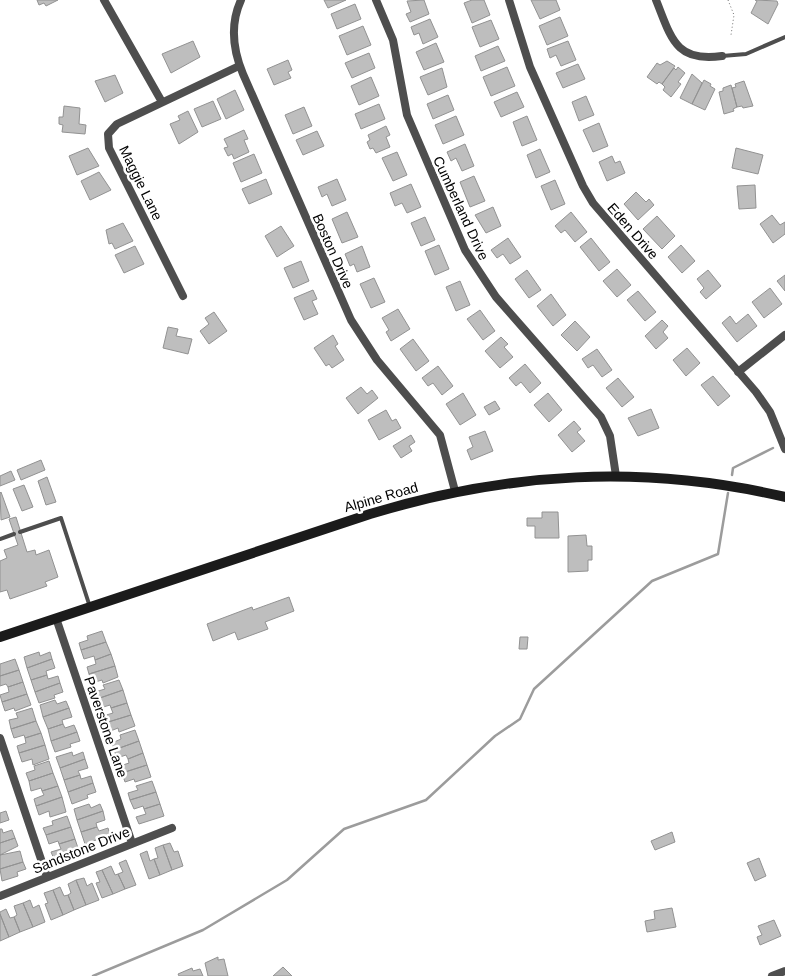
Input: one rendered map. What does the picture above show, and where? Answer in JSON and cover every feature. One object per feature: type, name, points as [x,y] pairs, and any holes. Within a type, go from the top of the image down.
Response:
[{"type":"main road","name":"Alpine Road","points":[[0,637],[370,514],[455,492],[531,479],[616,476],[688,479],[785,497]]},
{"type":"street","points":[[104,0],[162,102]]},
{"type":"street","name":"Boston Drive","points":[[240,0],[234,33],[239,66],[351,320],[376,360],[440,435],[455,492]]},
{"type":"street","name":"Cumberland Drive","points":[[376,0],[393,40],[406,114],[465,250],[496,297],[601,417],[610,436],[616,476]]},
{"type":"street","name":"Eden Drive","points":[[509,0],[530,67],[583,186],[593,203],[766,405],[785,450]]},
{"type":"street","points":[[656,0],[672,37],[682,50],[692,56],[701,58],[722,56]]},
{"type":"street","name":"Maggie Lane","points":[[183,296],[109,148],[107,139],[112,126],[239,66]]},
{"type":"street","points":[[738,372],[785,334]]},
{"type":"street","name":"Paverstone Lane","points":[[56,618],[132,843]]},
{"type":"street","points":[[0,738],[46,877]]},
{"type":"street","name":"Sandstone Drive","points":[[0,896],[172,828]]},
{"type":"street","points":[[772,976],[785,971]]},
{"type":"lane","points":[[722,56],[746,54],[785,37]]},
{"type":"lane","points":[[20,532],[61,518],[90,607]]},
{"type":"lane","points":[[0,539],[14,534]]},
{"type":"path","points":[[728,0],[734,15],[731,35]]},
{"type":"building","points":[[37,0],[58,0],[46,6],[44,3],[39,5]]},
{"type":"building","points":[[324,0],[346,0],[328,8]]},
{"type":"building","points":[[424,0],[429,14],[410,22],[406,14],[411,12],[407,1]]},
{"type":"building","points":[[472,0],[484,0],[490,15],[472,23],[464,3]]},
{"type":"building","points":[[531,0],[556,0],[560,10],[540,19]]},
{"type":"building","points":[[755,0],[777,1],[778,4],[768,24],[751,13],[757,1]]},
{"type":"building","points":[[355,4],[361,19],[337,29],[331,14]]},
{"type":"building","points":[[560,17],[568,36],[547,45],[539,26]]},
{"type":"building","points":[[430,19],[438,37],[423,44],[419,33],[414,35],[411,27]]},
{"type":"building","points":[[491,20],[499,39],[480,47],[472,27]]},
{"type":"building","points":[[363,26],[371,45],[347,55],[339,36]]},
{"type":"building","points":[[193,41],[200,57],[171,73],[162,54]]},
{"type":"building","points":[[568,41],[576,60],[561,66],[556,55],[550,58],[547,49]]},
{"type":"building","points":[[436,43],[444,62],[424,70],[416,52]]},
{"type":"building","points":[[498,46],[505,61],[481,71],[475,56]]},
{"type":"building","points":[[369,53],[375,68],[352,78],[345,63]]},
{"type":"building","points":[[288,60],[292,70],[288,72],[291,78],[274,85],[267,69]]},
{"type":"building","points":[[667,61],[675,66],[662,84],[659,82],[657,84],[647,77],[657,63],[660,65]]},
{"type":"building","points":[[578,64],[585,79],[563,88],[556,73]]},
{"type":"building","points":[[507,67],[515,86],[491,96],[483,77]]},
{"type":"building","points":[[678,67],[685,73],[678,82],[681,84],[671,97],[663,90],[665,87],[662,84],[674,68],[676,70]]},
{"type":"building","points":[[442,68],[447,87],[428,95],[420,77]]},
{"type":"building","points":[[692,74],[702,83],[692,104],[680,98]]},
{"type":"building","points":[[115,75],[123,93],[105,102],[95,81]]},
{"type":"building","points":[[371,77],[379,96],[359,105],[351,86]]},
{"type":"building","points":[[704,80],[715,89],[705,110],[692,104]]},
{"type":"building","points":[[744,81],[753,106],[743,108],[742,106],[737,107],[732,88],[736,87],[735,84]]},
{"type":"building","points":[[731,85],[737,107],[733,109],[734,111],[724,114],[719,92]]},
{"type":"building","points":[[235,90],[244,110],[226,119],[217,99]]},
{"type":"building","points":[[517,92],[524,107],[501,117],[494,102]]},
{"type":"building","points":[[448,95],[454,110],[433,119],[427,104]]},
{"type":"building","points":[[586,96],[594,115],[579,121],[572,102]]},
{"type":"building","points":[[213,101],[221,119],[202,127],[194,109]]},
{"type":"building","points":[[379,104],[385,119],[361,129],[355,114]]},
{"type":"building","points":[[64,106],[80,108],[79,124],[86,125],[85,134],[62,132],[63,125],[59,124],[59,117],[63,117]]},
{"type":"building","points":[[304,107],[312,126],[293,134],[285,115]]},
{"type":"building","points":[[188,111],[198,132],[179,144],[170,124],[180,120],[178,116]]},
{"type":"building","points":[[456,116],[464,135],[443,144],[435,125]]},
{"type":"building","points":[[527,116],[537,140],[522,146],[513,122]]},
{"type":"building","points":[[599,123],[608,146],[593,152],[583,130]]},
{"type":"building","points":[[386,126],[390,135],[386,137],[390,147],[376,153],[373,148],[370,149],[367,142],[370,140],[368,135]]},
{"type":"building","points":[[244,130],[248,139],[244,140],[249,152],[234,159],[232,154],[228,156],[224,148],[228,147],[224,139]]},
{"type":"building","points":[[317,131],[324,146],[303,155],[296,140]]},
{"type":"building","points":[[465,144],[474,166],[462,171],[456,158],[451,161],[447,152]]},
{"type":"building","points":[[88,148],[99,166],[77,175],[69,156]]},
{"type":"building","points":[[736,148],[763,155],[758,174],[732,168]]},
{"type":"building","points":[[540,149],[550,172],[536,178],[527,155]]},
{"type":"building","points":[[397,152],[407,175],[393,181],[382,158]]},
{"type":"building","points":[[254,154],[262,173],[241,182],[233,163]]},
{"type":"building","points":[[612,156],[615,163],[620,161],[625,173],[607,181],[599,162]]},
{"type":"building","points":[[99,172],[111,190],[90,200],[81,181]]},
{"type":"building","points":[[474,176],[485,201],[470,207],[460,182]]},
{"type":"building","points":[[266,179],[272,194],[249,204],[242,189]]},
{"type":"building","points":[[337,179],[346,200],[332,206],[327,194],[322,197],[318,187]]},
{"type":"building","points":[[555,180],[565,204],[551,210],[541,186]]},
{"type":"building","points":[[411,184],[421,207],[407,213],[402,203],[395,206],[390,193]]},
{"type":"building","points":[[755,185],[756,208],[739,209],[737,186]]},
{"type":"building","points":[[636,192],[646,202],[649,199],[654,205],[638,220],[624,204]]},
{"type":"building","points":[[493,207],[501,226],[486,233],[475,215]]},
{"type":"building","points":[[347,212],[358,237],[342,243],[332,219]]},
{"type":"building","points":[[571,212],[587,232],[575,242],[565,230],[561,233],[555,226]]},
{"type":"building","points":[[772,215],[780,225],[785,222],[785,234],[773,243],[760,224]]},
{"type":"building","points":[[657,216],[675,236],[662,249],[643,229]]},
{"type":"building","points":[[425,217],[435,240],[421,246],[411,223]]},
{"type":"building","points":[[123,223],[133,241],[115,249],[112,243],[109,244],[106,230]]},
{"type":"building","points":[[281,226],[294,246],[277,257],[265,236]]},
{"type":"building","points":[[508,238],[521,257],[510,264],[503,254],[497,258],[491,250]]},
{"type":"building","points":[[591,238],[610,262],[599,271],[580,247]]},
{"type":"building","points":[[439,245],[449,269],[435,275],[425,251]]},
{"type":"building","points":[[681,245],[695,261],[682,273],[668,257]]},
{"type":"building","points":[[135,246],[144,264],[124,273],[115,255]]},
{"type":"building","points":[[362,246],[370,267],[357,272],[354,264],[350,266],[345,254]]},
{"type":"building","points":[[301,261],[309,281],[293,288],[284,268]]},
{"type":"building","points":[[617,269],[631,285],[617,297],[603,281]]},
{"type":"building","points":[[527,270],[541,290],[529,298],[515,279]]},
{"type":"building","points":[[708,270],[721,286],[706,299],[700,292],[704,288],[697,279]]},
{"type":"building","points":[[785,275],[785,291],[777,281]]},
{"type":"building","points":[[374,278],[385,302],[371,308],[360,284]]},
{"type":"building","points":[[460,281],[470,305],[456,311],[446,287]]},
{"type":"building","points":[[770,288],[782,304],[764,318],[752,302]]},
{"type":"building","points":[[313,290],[317,299],[312,301],[318,314],[304,320],[294,298]]},
{"type":"building","points":[[638,291],[656,312],[645,321],[627,300]]},
{"type":"building","points":[[551,294],[566,315],[553,326],[537,306]]},
{"type":"building","points":[[398,309],[410,329],[391,341],[386,332],[389,330],[382,318]]},
{"type":"building","points":[[480,310],[495,331],[483,340],[467,319]]},
{"type":"building","points":[[214,312],[227,331],[209,344],[200,331],[209,324],[205,318]]},
{"type":"building","points":[[748,314],[757,326],[737,342],[722,323],[730,316],[736,324]]},
{"type":"building","points":[[662,320],[668,326],[663,332],[668,338],[656,349],[645,336]]},
{"type":"building","points":[[575,321],[590,337],[577,351],[561,335]]},
{"type":"building","points":[[168,327],[178,329],[176,336],[192,339],[188,354],[163,348]]},
{"type":"building","points":[[333,335],[338,344],[335,346],[344,360],[332,368],[329,364],[326,366],[314,348]]},
{"type":"building","points":[[501,337],[508,344],[504,347],[513,357],[500,368],[485,351]]},
{"type":"building","points":[[413,339],[429,361],[416,371],[400,349]]},
{"type":"building","points":[[687,348],[700,363],[686,376],[673,360]]},
{"type":"building","points":[[597,349],[612,370],[602,377],[593,365],[588,368],[582,359]]},
{"type":"building","points":[[525,364],[541,383],[530,393],[521,382],[516,386],[509,378]]},
{"type":"building","points":[[438,366],[453,386],[442,395],[433,383],[428,386],[422,378]]},
{"type":"building","points":[[713,376],[730,396],[718,406],[701,385]]},
{"type":"building","points":[[618,378],[634,397],[622,407],[606,388]]},
{"type":"building","points":[[361,387],[367,394],[372,390],[378,398],[358,414],[346,398]]},
{"type":"building","points":[[463,393],[476,415],[460,425],[446,404]]},
{"type":"building","points":[[548,393],[562,410],[549,422],[534,405]]},
{"type":"building","points":[[495,401],[500,409],[489,415],[484,407]]},
{"type":"building","points":[[651,409],[659,428],[638,436],[628,418]]},
{"type":"building","points":[[386,410],[392,421],[396,419],[401,428],[379,440],[368,420]]},
{"type":"building","points":[[574,421],[581,429],[577,432],[585,441],[572,452],[558,435]]},
{"type":"building","points":[[485,431],[493,451],[471,460],[467,450],[473,447],[469,437]]},
{"type":"building","points":[[411,435],[415,442],[409,446],[412,451],[401,458],[393,446]]},
{"type":"building","points":[[41,460],[45,470],[21,480],[17,470]]},
{"type":"building","points":[[11,471],[15,480],[0,486],[0,476]]},
{"type":"building","points":[[47,477],[56,502],[46,505],[38,481]]},
{"type":"building","points":[[24,485],[33,507],[22,511],[13,489]]},
{"type":"building","points":[[0,493],[10,517],[1,520]]},
{"type":"building","points":[[542,512],[558,512],[559,538],[535,538],[535,526],[527,526],[527,518],[542,518]]},
{"type":"building","points":[[16,517],[27,552],[35,550],[36,555],[49,550],[58,577],[45,582],[47,586],[10,599],[7,590],[0,592],[0,561],[7,558],[4,550],[18,545],[9,519]]},
{"type":"building","points":[[586,535],[587,546],[592,546],[592,560],[588,560],[588,571],[568,572],[568,536]]},
{"type":"building","points":[[289,597],[294,611],[265,622],[268,629],[238,640],[235,632],[213,641],[207,624],[252,607],[253,610]]},
{"type":"building","points":[[102,631],[106,642],[81,650],[79,643],[88,640],[87,636]]},
{"type":"building","points":[[520,637],[528,637],[527,649],[519,649]]},
{"type":"building","points":[[106,642],[111,654],[95,660],[94,656],[84,659],[81,650]]},
{"type":"building","points":[[39,652],[40,656],[50,652],[52,659],[27,668],[24,657]]},
{"type":"building","points":[[111,654],[115,666],[89,674],[87,667],[96,664],[95,660]]},
{"type":"building","points":[[15,659],[19,670],[0,676],[0,664]]},
{"type":"building","points":[[52,659],[55,668],[46,671],[47,675],[31,680],[27,668]]},
{"type":"building","points":[[115,666],[118,677],[103,683],[102,680],[92,683],[89,674]]},
{"type":"building","points":[[19,670],[23,682],[8,687],[6,684],[0,686],[0,676]]},
{"type":"building","points":[[47,675],[48,679],[58,676],[60,683],[35,692],[31,680]]},
{"type":"building","points":[[119,680],[123,690],[97,699],[95,692],[105,689],[103,685]]},
{"type":"building","points":[[23,682],[27,694],[2,702],[0,695],[9,692],[8,687]]},
{"type":"building","points":[[60,683],[63,692],[54,695],[55,698],[39,703],[35,692]]},
{"type":"building","points":[[123,690],[127,703],[111,708],[110,705],[100,708],[97,699]]},
{"type":"building","points":[[27,694],[31,705],[15,711],[14,708],[5,711],[2,702]]},
{"type":"building","points":[[55,700],[57,704],[66,701],[69,708],[43,717],[40,705]]},
{"type":"building","points":[[127,703],[131,715],[105,723],[103,716],[113,713],[111,708]]},
{"type":"building","points":[[32,708],[36,721],[11,729],[9,720],[18,718],[16,713]]},
{"type":"building","points":[[69,708],[72,717],[62,720],[63,724],[48,729],[43,717]]},
{"type":"building","points":[[131,715],[135,726],[119,732],[118,728],[108,732],[105,723]]},
{"type":"building","points":[[36,721],[41,733],[25,738],[24,735],[14,738],[11,729]]},
{"type":"building","points":[[63,724],[65,728],[74,725],[77,732],[51,741],[48,729]]},
{"type":"building","points":[[135,730],[139,741],[114,750],[112,743],[121,739],[120,735]]},
{"type":"building","points":[[77,732],[80,741],[70,744],[71,747],[55,752],[51,741]]},
{"type":"building","points":[[41,733],[45,745],[19,753],[17,746],[26,743],[25,738]]},
{"type":"building","points":[[139,741],[143,753],[128,759],[126,755],[117,758],[114,750]]},
{"type":"building","points":[[45,745],[49,759],[33,765],[32,759],[22,762],[19,753]]},
{"type":"building","points":[[72,752],[73,756],[83,752],[85,759],[60,768],[56,757]]},
{"type":"building","points":[[143,753],[147,765],[122,773],[120,766],[129,763],[128,759]]},
{"type":"building","points":[[85,759],[88,768],[78,771],[80,775],[64,780],[60,768]]},
{"type":"building","points":[[49,761],[53,773],[29,781],[26,773],[35,770],[34,766]]},
{"type":"building","points":[[147,765],[151,777],[135,782],[134,779],[125,782],[122,773]]},
{"type":"building","points":[[53,773],[58,786],[42,791],[41,788],[31,791],[29,781]]},
{"type":"building","points":[[80,775],[81,779],[91,776],[93,783],[68,792],[64,780]]},
{"type":"building","points":[[152,781],[156,792],[130,800],[128,793],[138,790],[136,786]]},
{"type":"building","points":[[93,783],[96,792],[87,795],[88,798],[72,804],[68,792]]},
{"type":"building","points":[[58,786],[62,797],[36,806],[34,799],[44,795],[42,791]]},
{"type":"building","points":[[156,792],[160,804],[144,809],[143,806],[134,809],[130,800]]},
{"type":"building","points":[[62,797],[66,812],[50,817],[49,811],[39,815],[36,806]]},
{"type":"building","points":[[89,804],[91,808],[100,804],[103,811],[77,820],[74,809]]},
{"type":"building","points":[[160,804],[164,816],[139,824],[136,817],[146,814],[144,809]]},
{"type":"building","points":[[6,811],[9,820],[0,823],[0,813]]},
{"type":"building","points":[[103,811],[105,820],[96,823],[97,827],[81,832],[77,820]]},
{"type":"building","points":[[67,816],[71,827],[46,835],[43,828],[53,825],[52,821]]},
{"type":"building","points":[[71,827],[75,839],[59,844],[58,841],[49,844],[46,835]]},
{"type":"building","points":[[97,827],[99,831],[108,828],[110,835],[85,844],[81,832]]},
{"type":"building","points":[[0,829],[2,829],[3,833],[12,830],[15,838],[0,843]]},
{"type":"building","points":[[672,832],[675,842],[655,850],[651,841]]},
{"type":"building","points":[[15,838],[18,846],[0,855],[0,843]]},
{"type":"building","points":[[75,839],[79,851],[54,859],[51,852],[61,849],[59,844]]},
{"type":"building","points":[[170,843],[174,852],[178,851],[183,866],[172,870],[163,845]]},
{"type":"building","points":[[163,845],[172,870],[160,875],[154,859],[158,858],[155,848]]},
{"type":"building","points":[[20,851],[23,862],[0,869],[0,855]]},
{"type":"building","points":[[147,851],[150,861],[154,859],[160,875],[149,879],[140,854]]},
{"type":"building","points":[[759,858],[766,876],[755,881],[747,863]]},
{"type":"building","points":[[126,860],[136,885],[125,889],[118,874],[123,872],[119,863]]},
{"type":"building","points":[[23,862],[26,869],[17,872],[18,876],[2,881],[0,869]]},
{"type":"building","points":[[111,866],[115,875],[118,874],[125,889],[113,894],[102,870]]},
{"type":"building","points":[[102,870],[113,894],[102,898],[96,883],[100,882],[96,872]]},
{"type":"building","points":[[84,878],[87,886],[92,883],[99,900],[86,905],[76,880]]},
{"type":"building","points":[[76,880],[86,905],[74,910],[68,895],[71,893],[68,884]]},
{"type":"building","points":[[60,887],[64,896],[68,895],[74,910],[63,915],[53,890]]},
{"type":"building","points":[[53,890],[63,915],[51,920],[45,904],[48,903],[44,893]]},
{"type":"building","points":[[30,900],[33,908],[39,905],[45,922],[33,927],[23,903]]},
{"type":"building","points":[[23,903],[33,927],[20,932],[14,917],[17,915],[14,906]]},
{"type":"building","points":[[672,908],[676,927],[647,932],[645,921],[655,919],[654,911]]},
{"type":"building","points":[[6,909],[10,918],[14,917],[20,932],[9,937],[0,914],[0,912]]},
{"type":"building","points":[[0,914],[9,937],[0,941]]},
{"type":"building","points":[[774,920],[781,936],[760,945],[757,937],[762,935],[758,926]]},
{"type":"building","points":[[218,957],[218,960],[224,959],[228,976],[208,976],[205,963]]},
{"type":"building","points":[[283,967],[292,976],[273,976]]},
{"type":"building","points":[[192,968],[193,971],[200,969],[203,976],[179,976],[178,974]]},
{"type":"waterway","points":[[732,475],[733,468],[773,448]]},
{"type":"waterway","points":[[93,976],[203,930],[287,880],[344,829],[426,800],[495,736],[520,719],[534,689],[652,581],[718,554],[728,493]]}]
